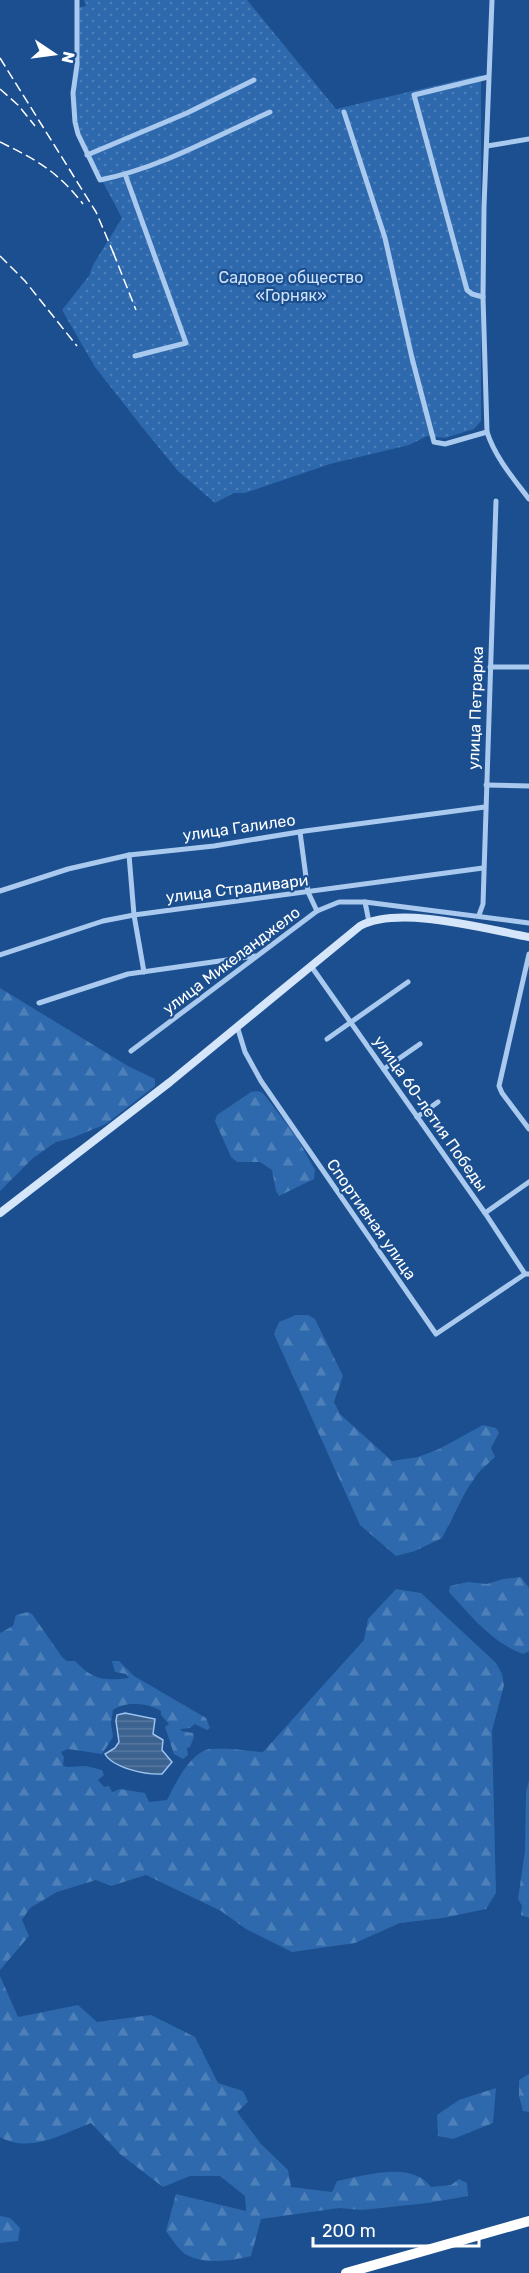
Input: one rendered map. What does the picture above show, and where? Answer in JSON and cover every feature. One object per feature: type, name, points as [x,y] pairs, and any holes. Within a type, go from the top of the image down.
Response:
[{"type":"highway","points":[[346,2273],[529,2220]]},
{"type":"street","points":[[77,0],[78,65],[73,106],[78,134],[100,180],[125,174],[187,151],[270,112]]},
{"type":"street","points":[[492,0],[483,297],[487,432],[489,441],[507,470],[529,499]]},
{"type":"street","points":[[483,297],[467,290],[414,94],[488,77]]},
{"type":"street","points":[[87,155],[187,113],[254,80]]},
{"type":"street","points":[[344,112],[385,238],[434,442],[445,444],[487,432]]},
{"type":"street","points":[[487,146],[529,139]]},
{"type":"street","points":[[125,174],[186,343],[135,356]]},
{"type":"street","name":"улица Петрарка","points":[[479,915],[483,903],[496,501]]},
{"type":"street","points":[[490,667],[529,667]]},
{"type":"street","points":[[486,785],[529,786]]},
{"type":"street","name":"улица Галилео","points":[[0,891],[68,868],[129,855],[214,846],[485,807]]},
{"type":"street","points":[[300,832],[308,892],[317,911]]},
{"type":"street","points":[[129,855],[134,915],[144,972]]},
{"type":"street","name":"улица Страдивари","points":[[0,955],[103,921],[134,915],[483,868]]},
{"type":"street","name":"улица Микеланджело","points":[[131,1051],[317,911],[339,902],[365,902],[529,922]]},
{"type":"street","points":[[365,902],[369,922]]},
{"type":"street","points":[[0,1213],[170,1082],[311,966],[369,922],[383,918],[423,919],[529,937]]},
{"type":"street","points":[[529,954],[499,1086],[529,1129]]},
{"type":"street","points":[[39,1003],[128,974],[257,956]]},
{"type":"street","name":"улица 60-летия Победы","points":[[311,966],[527,1274]]},
{"type":"street","points":[[327,1039],[408,982]]},
{"type":"street","name":"Спортивная улица","points":[[237,1026],[245,1052],[261,1081],[436,1334],[527,1274]]},
{"type":"street","points":[[384,1069],[420,1044]]},
{"type":"street","points":[[417,1118],[438,1102]]},
{"type":"street","points":[[485,1213],[529,1182]]},
{"type":"green space","name":"Садовое общество «Горняк»","points":[[84,0],[247,0],[336,109],[481,75],[481,421],[474,429],[445,438],[427,436],[409,445],[330,464],[245,493],[234,493],[215,503],[178,471],[95,367],[62,310],[89,276],[93,265],[122,218],[77,126],[76,8],[86,6]]},
{"type":"green space","points":[[0,988],[128,1066],[155,1079],[155,1086],[106,1124],[56,1142],[33,1158],[0,1191]]},
{"type":"green space","points":[[251,1092],[263,1093],[296,1136],[315,1170],[314,1179],[279,1196],[272,1170],[260,1162],[237,1162],[231,1157],[215,1121],[217,1115]]},
{"type":"green space","points":[[296,1315],[308,1315],[315,1319],[343,1376],[334,1402],[340,1414],[392,1461],[418,1457],[439,1449],[483,1425],[496,1428],[499,1433],[491,1448],[495,1457],[478,1473],[466,1491],[442,1538],[415,1551],[396,1556],[360,1525],[274,1334],[279,1322]]},
{"type":"green space","points":[[521,1577],[529,1588],[529,1651],[524,1654],[492,1636],[449,1592],[450,1586],[468,1582],[487,1584]]},
{"type":"green space","points":[[396,1589],[421,1593],[496,1663],[502,1674],[504,1685],[492,1731],[496,1893],[486,1909],[443,1918],[400,1923],[355,1943],[292,1952],[246,1929],[221,1911],[146,1875],[111,1886],[96,1880],[57,1892],[30,1908],[22,1920],[29,1936],[0,1970],[0,1633],[13,1626],[16,1615],[28,1612],[32,1614],[62,1657],[67,1661],[75,1661],[93,1676],[106,1679],[129,1678],[126,1674],[115,1672],[112,1661],[119,1661],[134,1676],[206,1718],[210,1728],[207,1730],[195,1724],[190,1728],[181,1729],[181,1731],[193,1733],[194,1737],[190,1747],[187,1748],[188,1755],[183,1759],[174,1754],[165,1727],[169,1724],[161,1715],[161,1711],[137,1704],[124,1705],[113,1710],[111,1723],[113,1737],[102,1754],[68,1749],[61,1752],[64,1757],[63,1765],[66,1767],[86,1766],[102,1770],[104,1775],[98,1780],[104,1787],[109,1786],[112,1792],[120,1789],[145,1793],[149,1802],[167,1800],[189,1763],[202,1752],[222,1748],[263,1752],[364,1640],[368,1619]]},
{"type":"green space","points":[[529,1780],[529,1918],[521,1915],[522,1906],[518,1899],[525,1851],[526,1793]]},
{"type":"green space","points":[[0,1976],[18,2017],[78,2005],[97,2022],[151,2015],[195,2037],[218,2083],[243,2091],[248,2102],[237,2112],[261,2144],[288,2170],[291,2187],[332,2192],[337,2181],[387,2172],[400,2172],[412,2174],[431,2187],[451,2185],[459,2179],[467,2183],[468,2196],[428,2203],[362,2210],[339,2208],[261,2219],[251,2256],[209,2261],[185,2254],[166,2231],[176,2194],[246,2211],[245,2196],[220,2176],[190,2176],[163,2187],[120,2154],[91,2123],[57,2137],[34,2143],[11,2142],[0,2137]]},
{"type":"green space","points":[[529,2074],[529,2112],[523,2111],[519,2096],[519,2080]]},
{"type":"green space","points":[[496,2088],[493,2123],[453,2139],[438,2136],[437,2115],[459,2100]]},
{"type":"green space","points":[[0,2216],[10,2218],[20,2228],[18,2241],[0,2243]]},
{"type":"shaded area","points":[[125,1713],[155,1719],[153,1734],[163,1740],[162,1750],[172,1762],[162,1774],[130,1770],[115,1763],[105,1754],[115,1748],[119,1742],[117,1715]]},
{"type":"railway","points":[[0,58],[96,212],[116,259]]},
{"type":"railway","points":[[0,89],[18,105],[35,126]]},
{"type":"railway","points":[[0,142],[46,167],[83,204]]},
{"type":"railway","points":[[113,252],[136,310]]},
{"type":"railway","points":[[0,256],[25,281],[77,346]]}]
